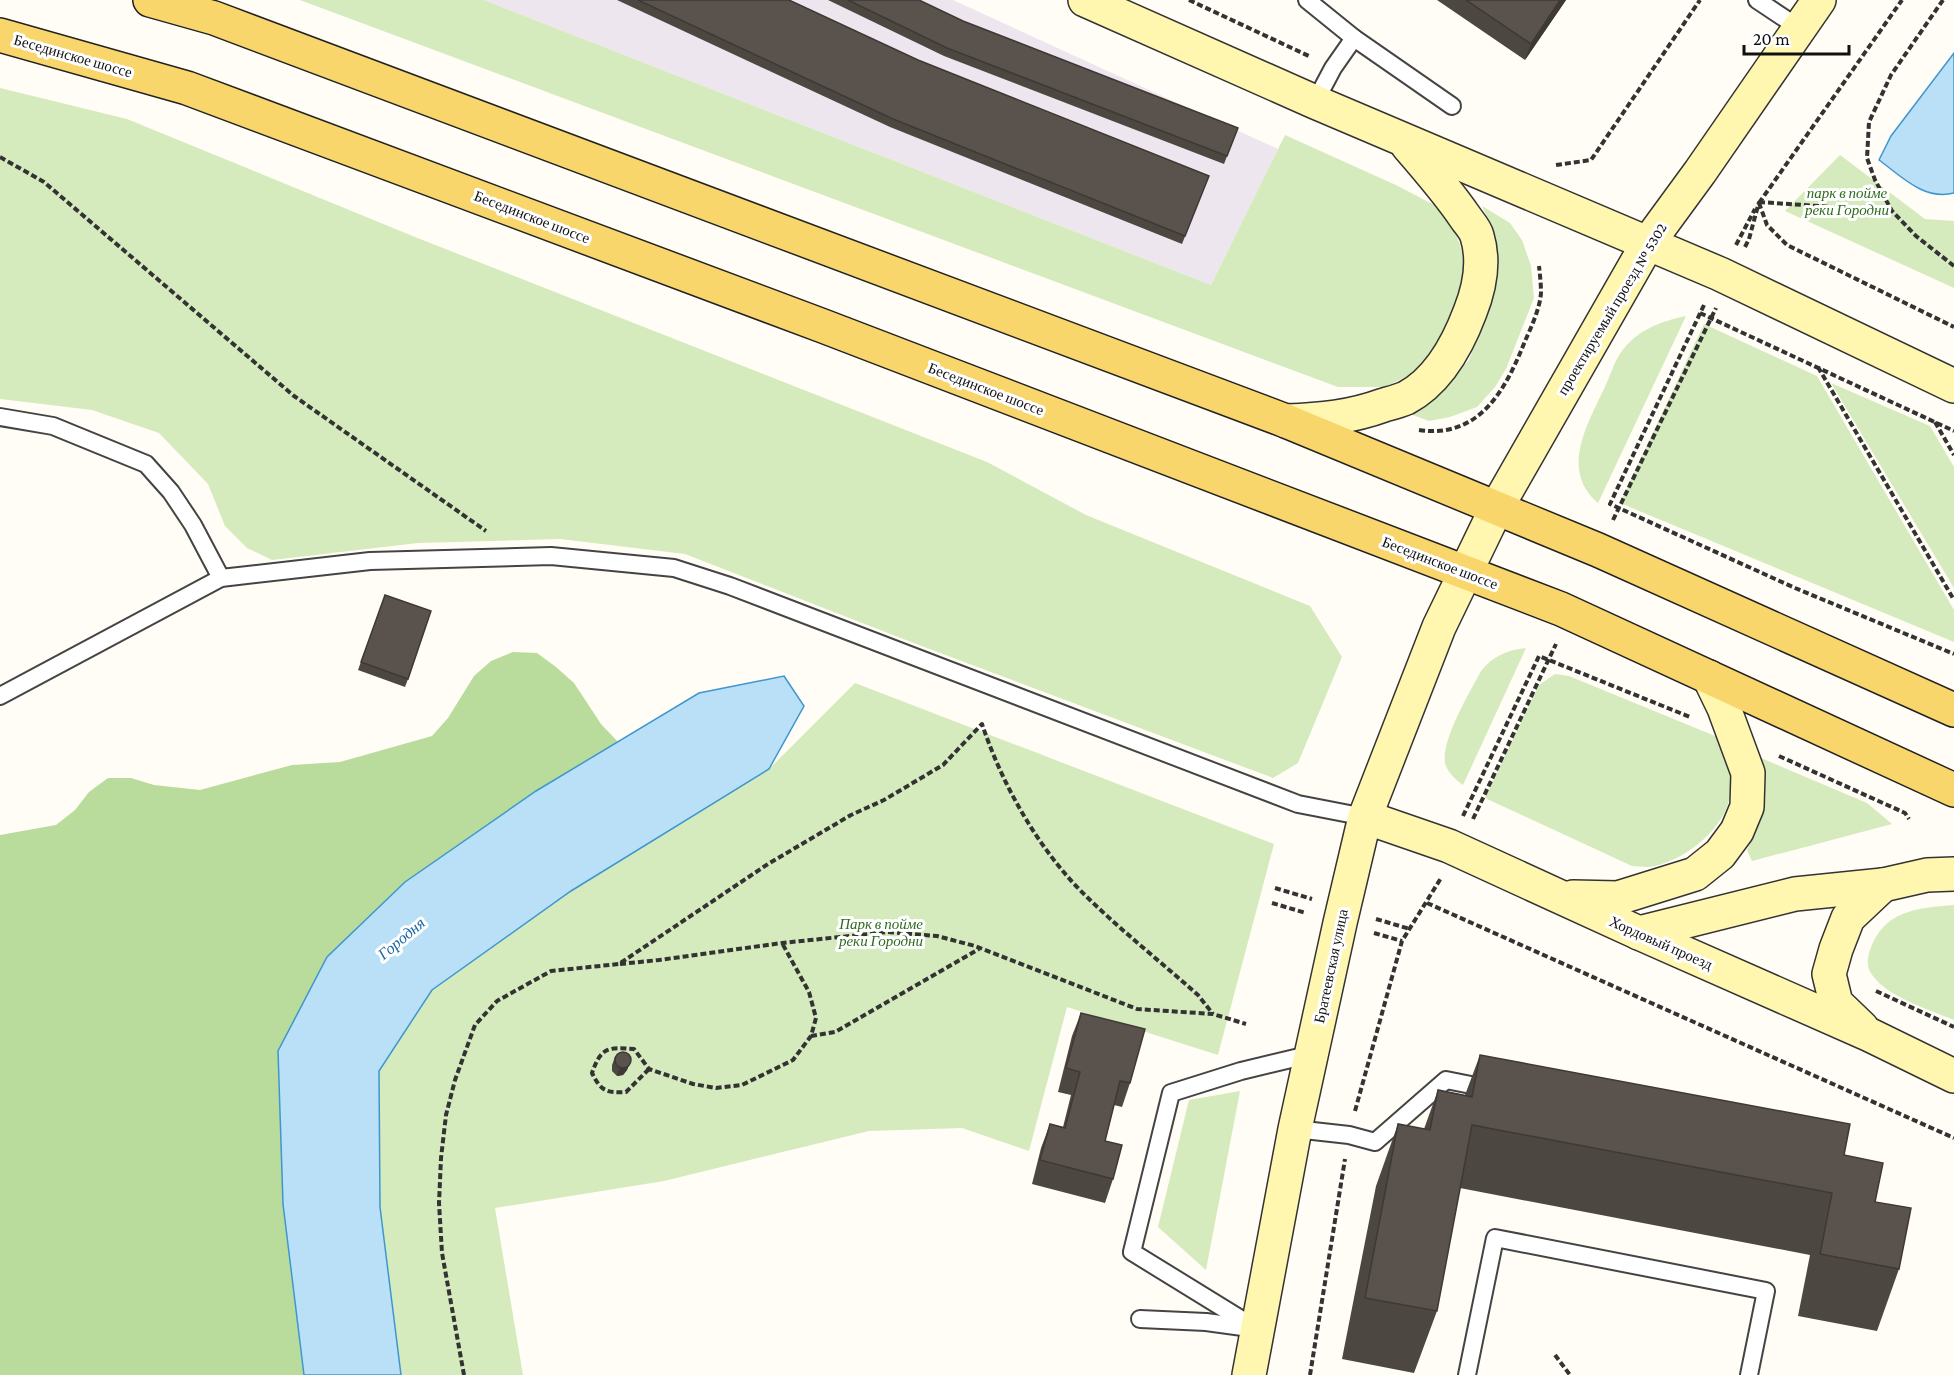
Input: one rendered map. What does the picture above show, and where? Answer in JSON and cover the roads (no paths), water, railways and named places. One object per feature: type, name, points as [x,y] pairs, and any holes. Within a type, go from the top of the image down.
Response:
[{"type":"main road","points":[[150,0],[214,18],[1286,421],[1599,550],[1954,710]]},
{"type":"main road","name":"Бесединское шоссе","points":[[0,35],[187,88],[823,326],[1561,609],[1954,790]]},
{"type":"street","points":[[1085,0],[1403,140],[1720,274],[1954,386]]},
{"type":"street","name":"проектируемый проезд № 5302","points":[[1465,573],[1497,507],[1648,243],[1819,0]]},
{"type":"street","points":[[1286,421],[1328,420],[1368,411],[1406,398],[1427,382],[1444,363],[1467,320],[1477,294],[1480,277],[1482,257],[1476,233],[1452,198],[1403,140]]},
{"type":"street","name":"Братеевская улица","points":[[1249,1375],[1295,1129],[1365,817],[1439,627],[1465,573]]},
{"type":"street","points":[[1559,896],[1617,898],[1671,883],[1695,874],[1720,854],[1737,831],[1747,807],[1748,773],[1724,708],[1709,677]]},
{"type":"street","name":"Хордовый проезд","points":[[1365,817],[1449,846],[1870,1035],[1954,1076]]},
{"type":"street","points":[[1639,933],[1795,894],[1883,885],[1927,875],[1954,874]]},
{"type":"street","points":[[1870,1035],[1836,1003],[1829,974],[1848,918],[1883,885]]},
{"type":"lane","points":[[1307,0],[1354,39],[1452,106]]},
{"type":"lane","points":[[1757,0],[1800,28]]},
{"type":"lane","points":[[1315,102],[1333,68],[1354,39]]},
{"type":"lane","points":[[0,417],[53,426],[146,464],[171,492],[188,517],[221,578]]},
{"type":"lane","points":[[0,696],[221,578],[370,561],[551,556],[674,568],[730,586],[1298,804],[1365,817]]},
{"type":"lane","points":[[1257,1329],[1132,1252],[1171,1093],[1241,1071],[1312,1054]]},
{"type":"lane","points":[[1295,1129],[1349,1135],[1375,1142],[1446,1080],[1504,1091]]},
{"type":"lane","points":[[1467,1375],[1495,1238],[1766,1291],[1749,1375]]},
{"type":"lane","points":[[1140,1319],[1206,1322],[1257,1329]]},
{"type":"water","points":[[1954,53],[1954,193],[1943,195],[1914,186],[1879,160],[1891,136]]},
{"type":"water","name":"Городня","points":[[784,676],[804,706],[769,769],[571,891],[432,990],[379,1071],[380,1207],[401,1375],[304,1375],[283,1204],[278,1051],[327,957],[405,882],[536,791],[699,693]]},
{"type":"park label","name":"парк в пойме реки Городни","points":[[1847,202]]},
{"type":"park label","name":"Парк в пойме реки Городни","points":[[881,932]]}]
